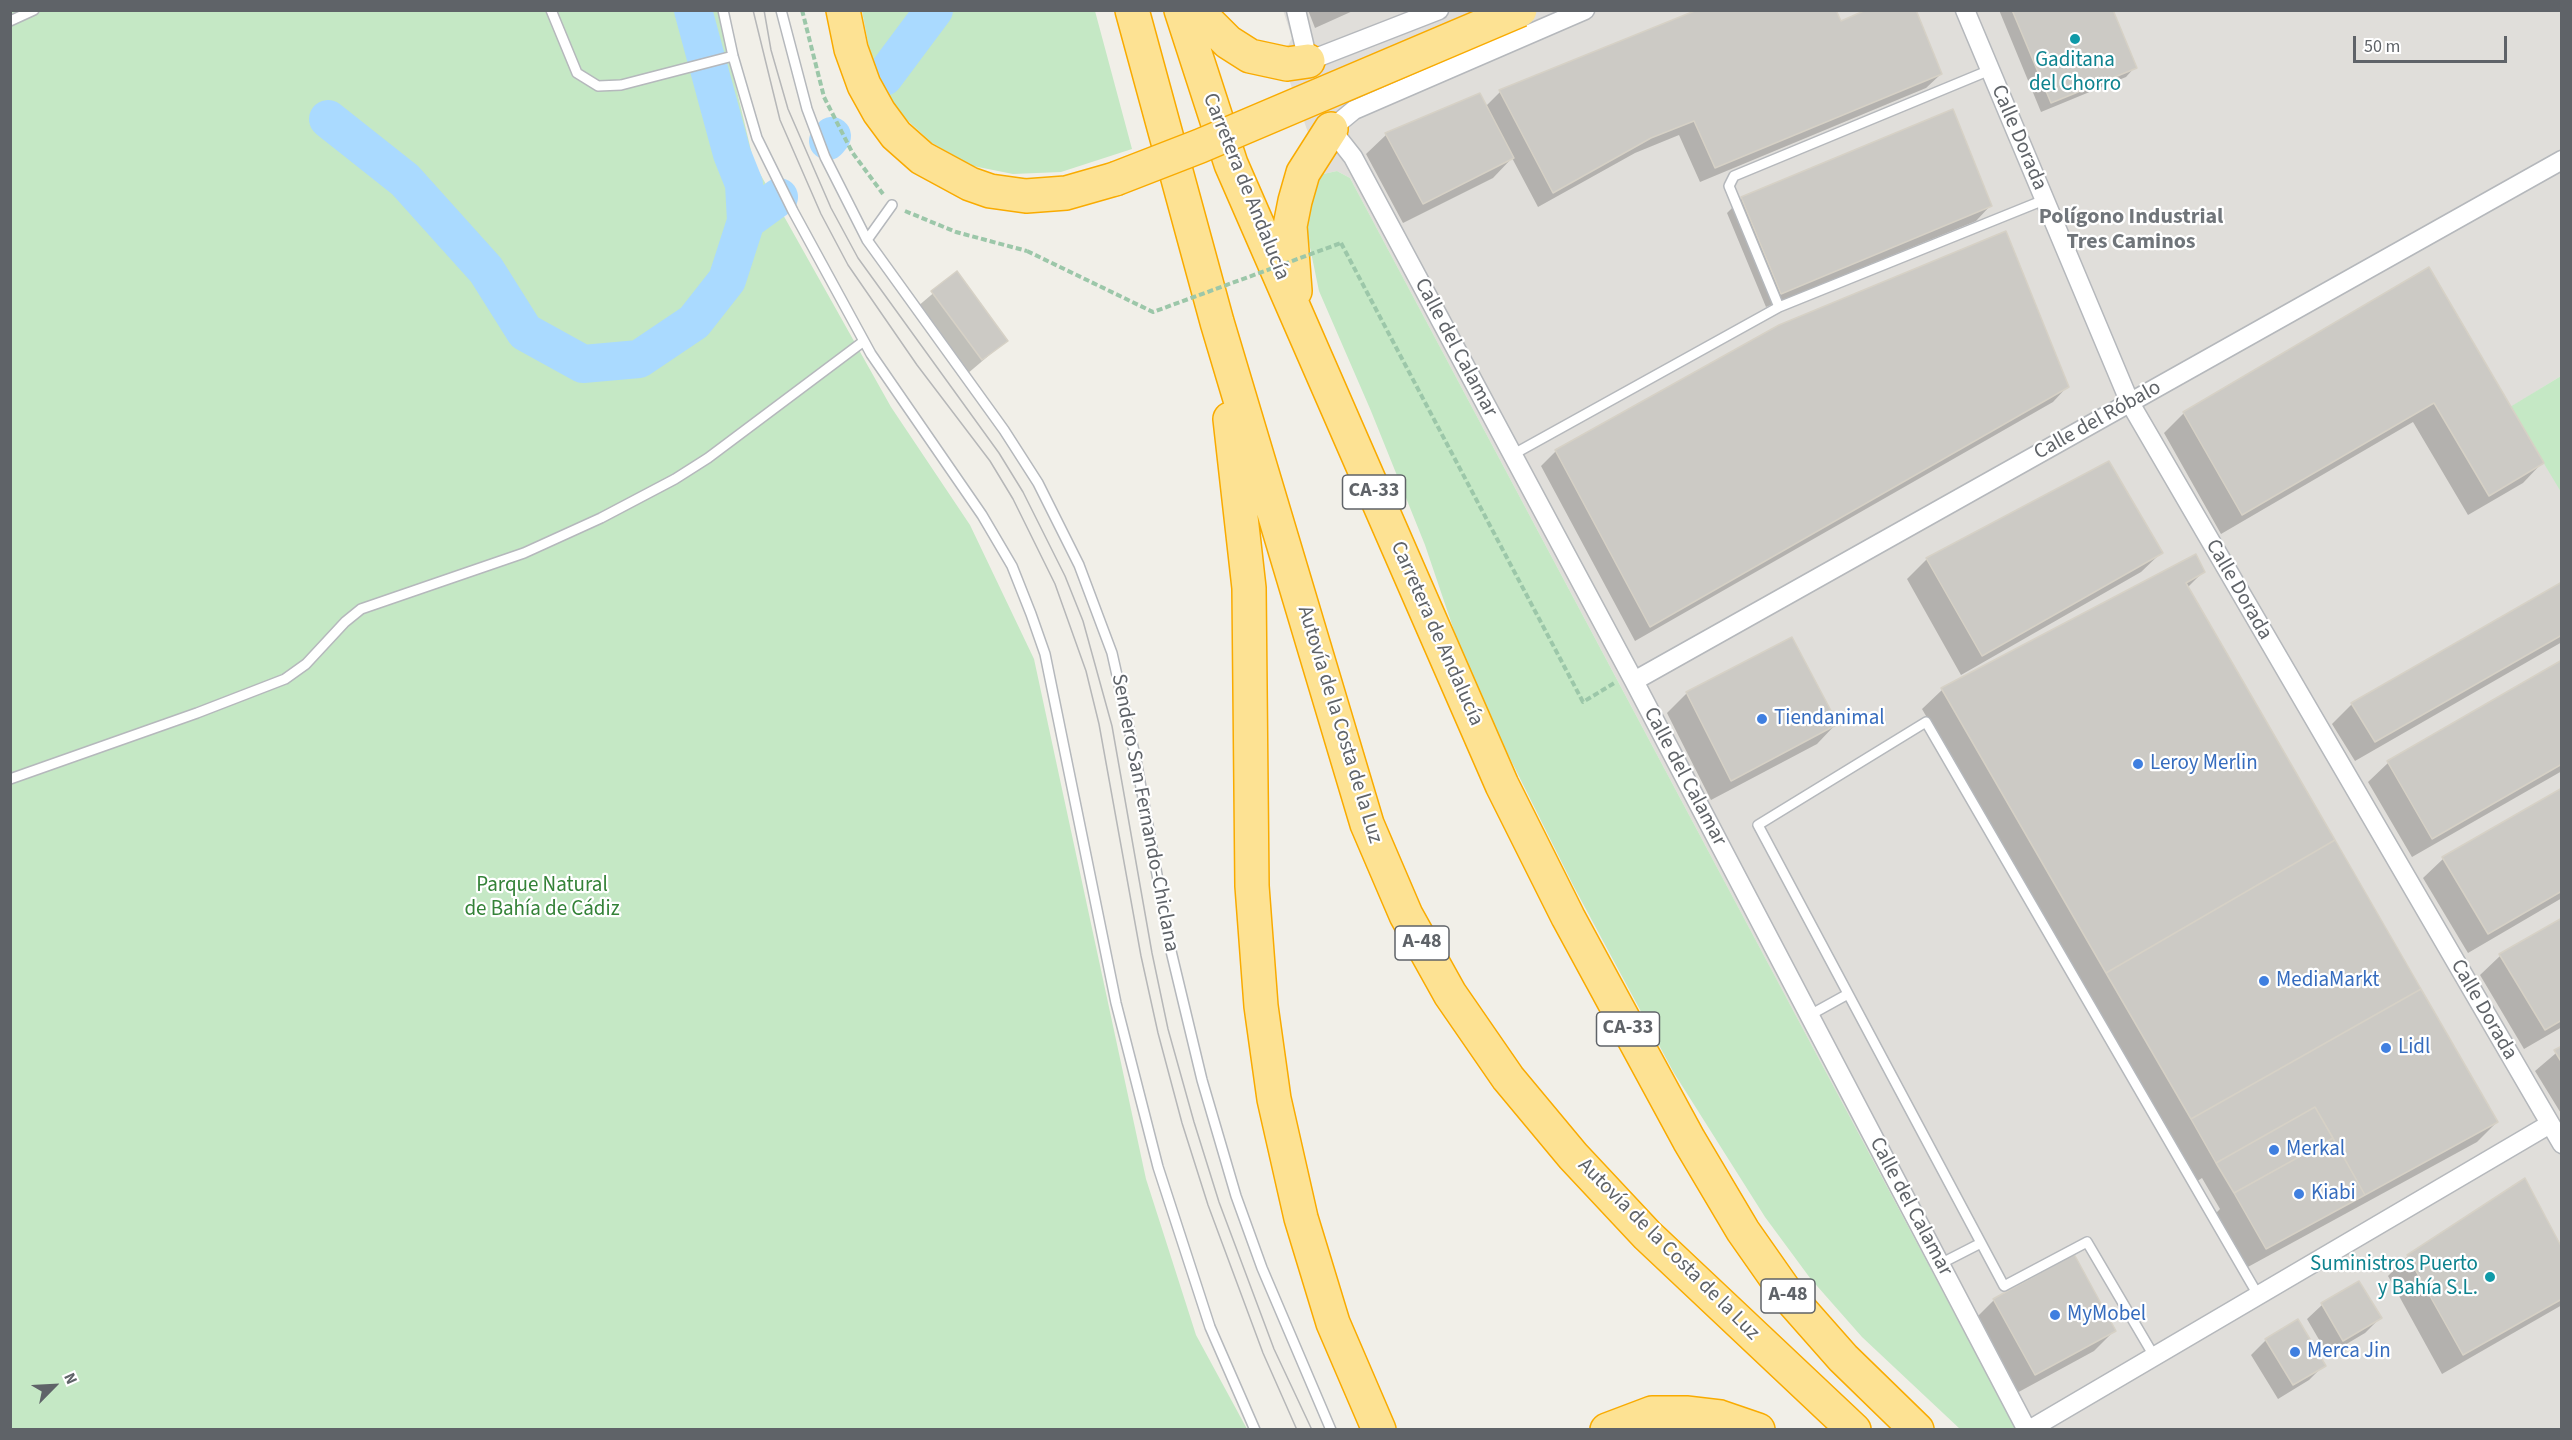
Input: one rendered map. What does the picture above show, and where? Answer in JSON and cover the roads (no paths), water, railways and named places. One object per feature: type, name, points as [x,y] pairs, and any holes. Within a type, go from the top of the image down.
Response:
[{"type":"highway","points":[[843,10],[851,50],[864,85],[879,112],[896,135],[922,158],[970,184],[990,191],[1026,196],[1066,193],[1115,179],[1200,146],[1520,10]]},
{"type":"highway","points":[[1132,10],[1217,322],[1249,588],[1252,886],[1261,1006],[1274,1099],[1301,1218],[1333,1323],[1379,1430]]},
{"type":"highway","name":"Carretera de Andalucía","points":[[1180,10],[1231,164],[1502,786],[1568,917],[1689,1140]]},
{"type":"highway","points":[[1196,10],[1227,42],[1250,56],[1287,64],[1308,61]]},
{"type":"highway","points":[[1296,313],[1290,226],[1303,172],[1331,129]]},
{"type":"highway","name":"Autovía de la Costa de la Luz","points":[[1217,322],[1367,824],[1406,915],[1450,994],[1509,1077],[1595,1180],[1647,1235],[1854,1430]]},
{"type":"highway","points":[[1689,1140],[1757,1224],[1802,1287],[1853,1345],[1942,1430]]},
{"type":"highway","name":"A-48","points":[[1689,1140],[1743,1231],[1790,1298],[1843,1358],[1917,1430]]},
{"type":"highway","points":[[1607,1430],[1652,1413],[1686,1413],[1720,1417],[1758,1430]]},
{"type":"street","points":[[1296,10],[1308,61],[1439,10]]},
{"type":"street","points":[[1331,129],[1354,110],[1585,10]]},
{"type":"street","name":"Calle Dorada","points":[[1965,10],[2130,403],[2562,1144]]},
{"type":"street","name":"Calle del Calamar","points":[[1331,129],[1353,157],[2029,1430]]},
{"type":"street","name":"Calle del Róbalo","points":[[1631,677],[2130,403],[2562,159]]},
{"type":"street","points":[[2029,1430],[2550,1124]]},
{"type":"lane","points":[[10,21],[34,10]]},
{"type":"lane","points":[[551,10],[578,73],[598,86],[621,85],[733,56]]},
{"type":"lane","points":[[723,10],[733,56],[757,138],[793,211],[864,340],[1012,566],[1042,644],[1116,1003],[1158,1167],[1210,1327],[1255,1430]]},
{"type":"lane","name":"Sendero San Fernando-Chiclana","points":[[781,10],[807,109],[825,157],[867,240],[1004,430],[1038,483],[1079,565],[1112,654],[1136,760],[1171,951],[1202,1080],[1236,1196],[1262,1268],[1331,1430]]},
{"type":"lane","points":[[1779,307],[1729,186],[1734,176],[1990,70]]},
{"type":"lane","points":[[1512,455],[1779,307],[2044,200]]},
{"type":"lane","points":[[867,240],[892,205]]},
{"type":"lane","points":[[10,779],[197,714],[285,679],[306,664],[345,622],[361,609],[524,553],[601,518],[675,479],[708,458],[864,340]]},
{"type":"lane","points":[[2154,1356],[2087,1242],[2004,1286],[1758,825],[1926,722],[2258,1295]]},
{"type":"lane","points":[[1809,1015],[1848,994]]},
{"type":"lane","points":[[1940,1264],[1981,1244]]},
{"type":"waterway","points":[[328,119],[405,180],[486,270],[525,332],[583,364],[639,359],[694,322],[727,280],[746,221],[744,184],[732,154],[693,10]]},
{"type":"waterway","points":[[884,77],[934,10]]},
{"type":"waterway","points":[[828,141],[832,136]]},
{"type":"waterway","points":[[746,221],[779,197]]},
{"type":"tram line","points":[[753,10],[780,120],[821,214],[848,265],[917,365],[990,461],[1013,499],[1055,584],[1086,671],[1099,724],[1141,956],[1158,1033],[1182,1123],[1208,1205],[1263,1353],[1297,1430]]},
{"type":"tram line","points":[[764,10],[771,50],[788,109],[831,208],[858,258],[999,453],[1023,492],[1065,576],[1083,621],[1112,726],[1152,953],[1168,1029],[1194,1122],[1219,1202],[1274,1349],[1312,1430]]},
{"type":"place","name":"Gaditana del Chorro","points":[[2075,39]]},
{"type":"place","name":"Tiendanimal","points":[[1762,719]]},
{"type":"place","name":"Leroy Merlin","points":[[2138,764]]},
{"type":"place","name":"MediaMarkt","points":[[2264,981]]},
{"type":"place","name":"Lidl","points":[[2386,1048]]},
{"type":"place","name":"Merkal","points":[[2274,1150]]},
{"type":"place","name":"Kiabi","points":[[2299,1194]]},
{"type":"place","name":"Suministros Puerto y Bahía S.L.","points":[[2490,1277]]},
{"type":"place","name":"MyMobel","points":[[2055,1315]]},
{"type":"place","name":"Merca Jin","points":[[2295,1352]]},
{"type":"district","name":"Polígono Industrial Tres Caminos","points":[[2131,230]]},
{"type":"park label","name":"Parque Natural de Bahía de Cádiz","points":[[542,898]]}]
